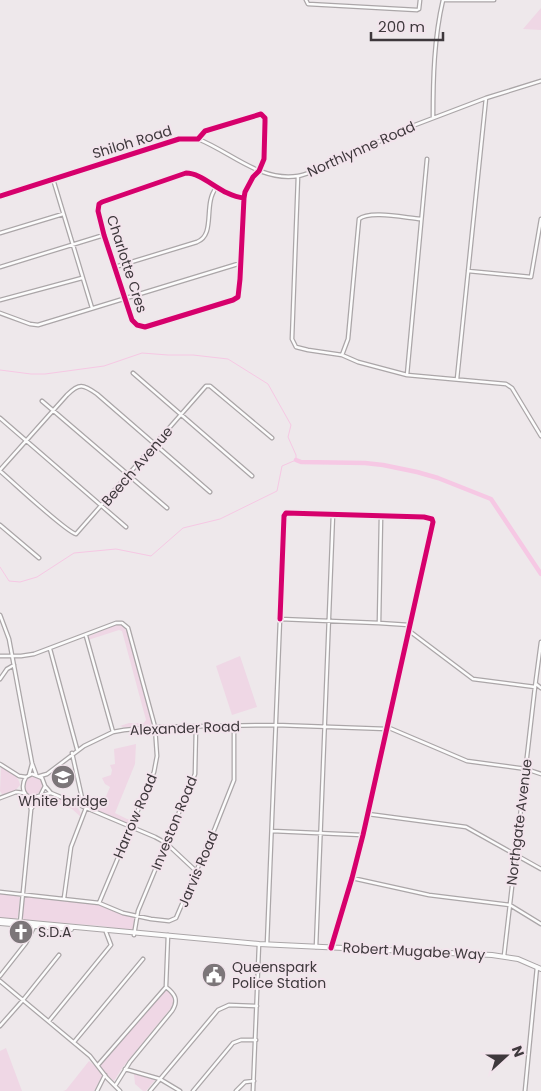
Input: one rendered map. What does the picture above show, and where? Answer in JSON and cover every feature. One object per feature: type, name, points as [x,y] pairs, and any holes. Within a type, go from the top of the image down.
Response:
[{"type":"main road","name":"Robert Mugabe Way","points":[[0,921],[134,934]]},
{"type":"main road","name":"Robert Mugabe Way","points":[[35,924],[249,944],[504,956],[518,959],[539,968]]},
{"type":"street","points":[[306,0],[308,4],[417,10],[419,9],[420,0]]},
{"type":"street","points":[[333,0],[333,6]]},
{"type":"street","points":[[494,0],[443,0],[439,15],[436,45],[433,118],[486,98],[541,81]]},
{"type":"street","points":[[457,379],[486,98]]},
{"type":"street","name":"Shiloh Road","points":[[0,196],[179,139],[198,139],[203,132],[261,114],[264,118],[264,159],[259,172]]},
{"type":"street","name":"Northlynne Road","points":[[259,172],[298,176],[317,170],[433,118]]},
{"type":"street","points":[[0,313],[38,325],[240,263],[245,192],[253,177],[259,172],[198,139]]},
{"type":"street","points":[[407,376],[427,159]]},
{"type":"street","name":"Charlotte Cres","points":[[240,263],[239,295],[233,300],[145,327],[137,325],[132,320],[124,299],[98,211],[99,204],[102,202],[186,174],[196,175],[229,196],[244,198]]},
{"type":"street","points":[[298,176],[292,339],[296,347],[342,355],[358,362],[407,376],[457,379],[510,386],[541,436]]},
{"type":"street","points":[[52,179],[92,308]]},
{"type":"street","points":[[115,267],[197,242],[204,238],[208,229],[210,198],[216,188]]},
{"type":"street","points":[[0,233],[63,214]]},
{"type":"street","points":[[342,355],[348,339],[359,219],[362,216],[371,214],[421,219]]},
{"type":"street","points":[[468,271],[531,277],[541,219]]},
{"type":"street","name":"Charlotte Cres","points":[[0,267],[104,235]]},
{"type":"street","points":[[0,300],[82,278]]},
{"type":"street","points":[[133,373],[252,476]]},
{"type":"street","points":[[0,470],[75,387],[82,386],[97,394],[210,492]]},
{"type":"street","name":"Beech Avenue","points":[[0,470],[73,534],[78,533],[206,386],[210,386],[272,438]]},
{"type":"street","points":[[42,401],[167,508]]},
{"type":"street","points":[[0,418],[126,527]]},
{"type":"street","points":[[267,944],[284,514],[288,512],[430,517],[433,520],[368,814],[352,878],[331,948]]},
{"type":"street","points":[[316,947],[333,514]]},
{"type":"street","points":[[379,623],[382,516]]},
{"type":"street","points":[[0,525],[38,558]]},
{"type":"street","points":[[0,614],[7,631],[32,763],[51,793]]},
{"type":"street","points":[[280,619],[409,625]]},
{"type":"street","name":"Harrow Road","points":[[86,636],[114,624],[122,623],[126,626],[129,631],[155,727],[158,756],[156,766],[99,903]]},
{"type":"street","points":[[408,630],[473,679],[541,688]]},
{"type":"street","points":[[0,656],[28,655],[86,636],[113,732]]},
{"type":"street","name":"Northgate Avenue","points":[[504,956],[541,642]]},
{"type":"street","points":[[50,649],[77,750]]},
{"type":"street","points":[[0,679],[7,669],[14,665]]},
{"type":"street","name":"Alexander Road","points":[[38,775],[47,774],[72,753],[97,738],[113,732],[155,727],[276,725],[387,728]]},
{"type":"street","name":"Jarvis Road","points":[[0,892],[99,903],[136,917],[169,921],[176,918],[234,780],[234,726]]},
{"type":"street","name":"Investon Road","points":[[134,934],[136,917],[195,774],[196,727]]},
{"type":"street","points":[[387,728],[467,761],[526,769],[541,774]]},
{"type":"street","points":[[64,898],[73,839],[85,808],[72,753]]},
{"type":"street","points":[[16,792],[27,776],[32,763]]},
{"type":"street","points":[[0,764],[19,776],[38,775]]},
{"type":"street","name":"Alexander Road","points":[[45,784],[47,774]]},
{"type":"street","points":[[19,776],[27,794],[31,810]]},
{"type":"street","points":[[41,794],[45,784]]},
{"type":"street","points":[[0,798],[16,792],[36,796],[51,793],[155,837],[166,843],[196,871]]},
{"type":"street","points":[[20,923],[31,810],[36,796]]},
{"type":"street","points":[[368,814],[466,827],[541,869]]},
{"type":"street","points":[[272,831],[362,835]]},
{"type":"street","points":[[352,878],[429,895],[510,905],[541,924]]},
{"type":"street","points":[[0,976],[26,943],[35,924]]},
{"type":"street","points":[[49,1021],[111,945],[106,932]]},
{"type":"street","points":[[98,1065],[166,987],[168,936]]},
{"type":"street","points":[[253,1091],[257,1006],[257,944]]},
{"type":"street","points":[[0,1026],[60,955]]},
{"type":"street","points":[[74,1042],[143,959]]},
{"type":"street","points":[[525,1091],[539,968]]},
{"type":"street","points":[[0,981],[74,1042],[98,1065],[120,1091]]},
{"type":"street","points":[[115,1086],[125,1069],[175,1006],[176,996],[166,987]]},
{"type":"street","points":[[150,1091],[218,1010],[229,1006],[257,1006]]},
{"type":"street","points":[[193,1091],[232,1043],[241,1040],[256,1040]]},
{"type":"street","points":[[125,1069],[160,1078],[180,1091]]},
{"type":"street","points":[[97,1091],[105,1075]]},
{"type":"street","points":[[236,1091],[245,1082],[254,1081]]},
{"type":"shaded area","points":[[541,8],[541,30],[523,29]]},
{"type":"shaded area","points":[[118,624],[123,625],[127,631],[152,723],[150,726],[126,728],[120,726],[129,723],[144,723],[146,720],[122,631],[119,630],[88,640],[87,637]]},
{"type":"shaded area","points":[[240,656],[257,707],[232,715],[216,666]]},
{"type":"shaded area","points":[[136,744],[135,764],[115,813],[127,819],[133,819],[131,823],[127,824],[92,810],[94,805],[101,808],[110,787],[105,784],[102,778],[111,775],[110,765],[115,764],[114,749]]},
{"type":"shaded area","points":[[1,767],[16,776],[20,785],[15,791],[3,796],[0,791]]},
{"type":"shaded area","points":[[33,775],[40,778],[43,785],[40,792],[33,795],[26,792],[23,785],[26,778]]},
{"type":"shaded area","points":[[42,795],[54,797],[53,802],[33,808],[37,798]]},
{"type":"shaded area","points":[[57,798],[76,806],[81,817],[72,809],[55,802]]},
{"type":"shaded area","points":[[0,893],[20,897],[18,917],[16,919],[0,918]]},
{"type":"shaded area","points":[[24,897],[99,904],[135,918],[133,931],[102,926],[23,920],[21,917]]},
{"type":"shaded area","points":[[166,989],[173,997],[171,1008],[122,1068],[114,1081],[100,1065]]},
{"type":"shaded area","points":[[6,1048],[22,1091],[0,1091],[0,1051]]},
{"type":"shaded area","points":[[89,1061],[102,1076],[94,1091],[63,1091],[66,1090]]},
{"type":"shaded area","points":[[134,1074],[155,1080],[146,1091],[143,1091],[135,1084]]},
{"type":"waterway","points":[[0,370],[45,374],[104,366],[142,353],[193,355],[228,359],[268,384],[291,425],[288,437],[296,455],[296,460],[282,466],[277,491],[220,519],[183,528],[151,556],[116,549],[74,553],[37,577],[20,582],[9,581],[0,567]]},
{"type":"waterway","points":[[296,460],[301,462],[383,465],[438,478],[491,499],[541,574]]},
{"type":"cycle path","points":[[0,196],[179,139],[198,139],[205,131],[261,114],[265,118],[264,159],[259,171],[253,177],[245,192],[238,297],[145,327],[137,325],[132,320],[104,235],[98,211],[99,204],[186,173],[193,174],[228,193],[244,198]]},
{"type":"cycle path","points":[[280,619],[284,516],[286,513],[424,517],[432,519],[433,522],[363,835],[331,948]]},
{"type":"place","name":"White bridge","points":[[63,777]]},
{"type":"place","name":"S.D.A","points":[[21,932]]},
{"type":"place","name":"Queenspark Police Station","points":[[214,975]]}]
